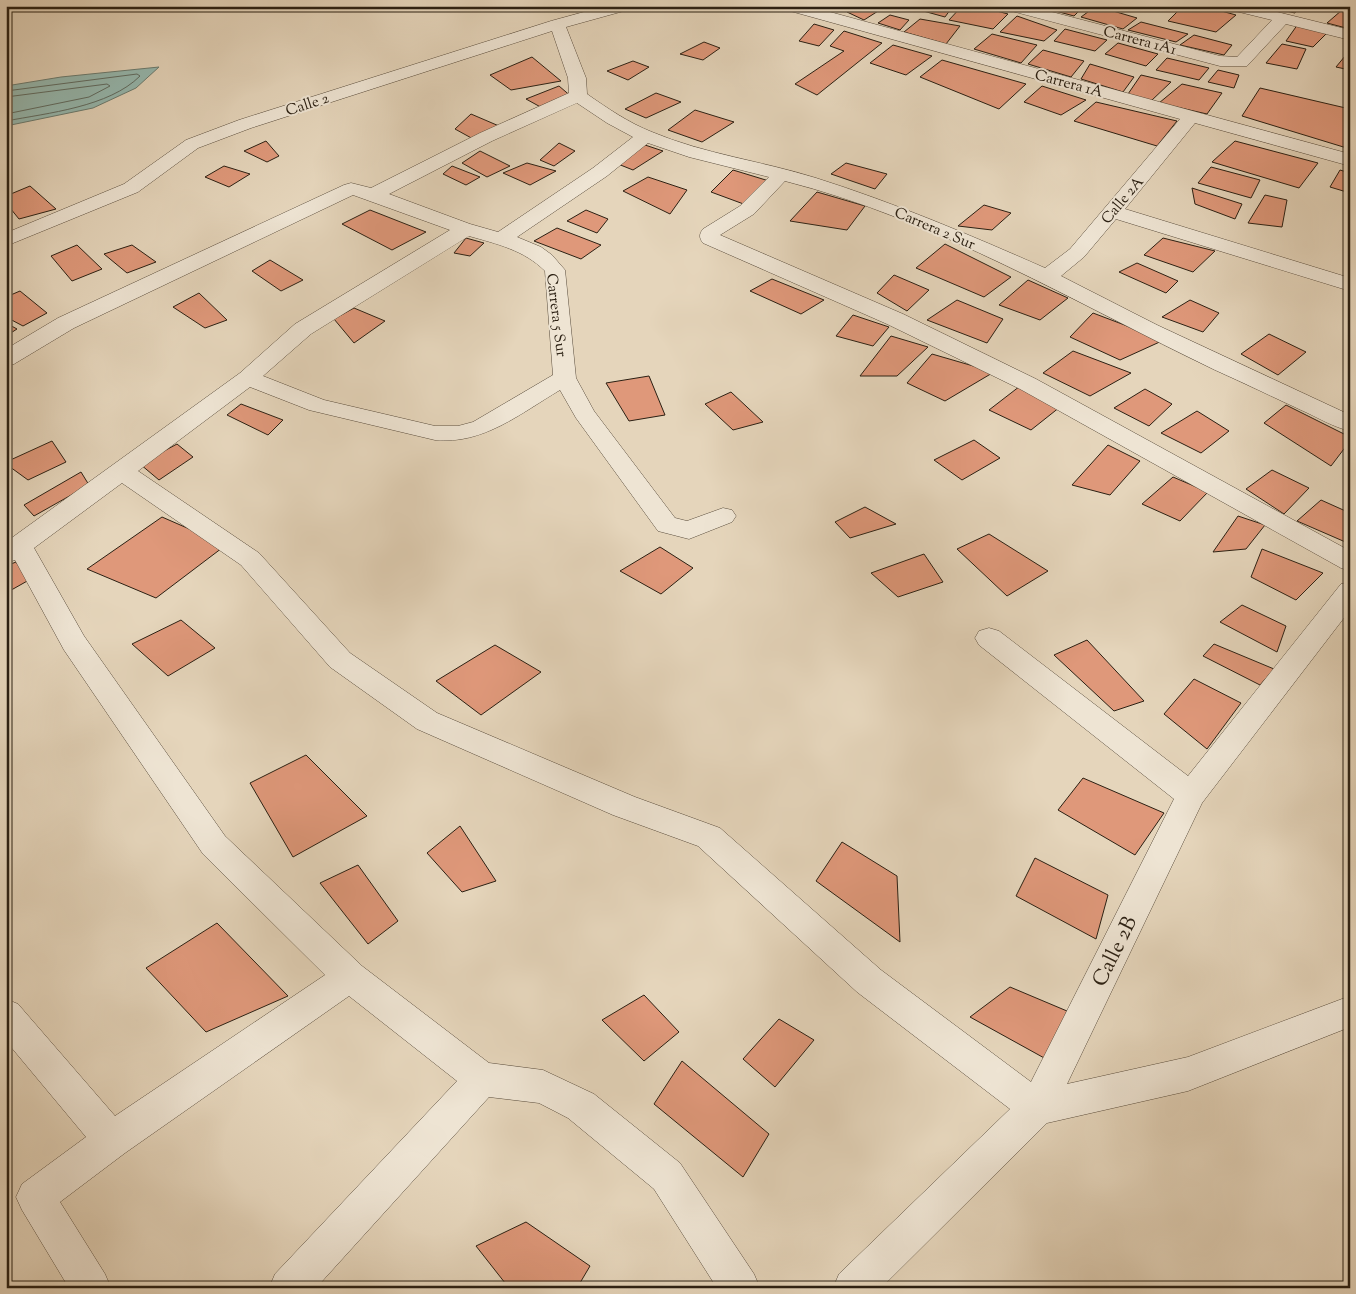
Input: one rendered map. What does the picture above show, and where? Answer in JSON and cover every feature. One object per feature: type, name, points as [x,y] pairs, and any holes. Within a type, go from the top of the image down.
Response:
[{"type":"street","name":"Calle 2","points":[[6,240],[131,188],[192,144],[245,124],[557,24],[625,6]]},
{"type":"street","name":"Carrera 1A1","points":[[1010,6],[1220,61],[1241,62],[1282,18]]},
{"type":"street","points":[[1233,6],[1350,35]]},
{"type":"street","name":"Carrera 1A","points":[[792,7],[1350,160]]},
{"type":"street","points":[[374,194],[486,137],[578,96],[577,78],[557,24]]},
{"type":"street","name":"Carrera 2 Sur","points":[[578,96],[613,120],[645,136],[696,153],[807,181],[879,205],[1047,276],[1149,330],[1350,424]]},
{"type":"street","name":"Calle 2A","points":[[1047,276],[1077,253],[1191,117]]},
{"type":"street","points":[[502,238],[600,172],[645,136]]},
{"type":"street","points":[[781,175],[747,210],[710,233],[710,239],[895,319],[1028,384],[1350,562]]},
{"type":"street","name":"Carrera 5 Sur","points":[[6,359],[66,323],[351,188],[374,194],[466,229],[502,238],[544,257],[554,270],[565,378],[584,413],[667,526],[689,530],[723,516]]},
{"type":"street","points":[[1112,211],[1350,285]]},
{"type":"street","points":[[466,229],[303,329],[248,378],[13,550],[74,643],[214,845],[350,977],[482,1079],[543,1087],[580,1106],[660,1170],[667,1176],[740,1288]]},
{"type":"street","points":[[248,378],[317,405],[435,433],[451,435],[481,427],[565,378]]},
{"type":"street","points":[[121,471],[250,559],[340,660],[427,720],[624,806],[708,837],[869,981],[1036,1108],[1188,1074],[1350,1011]]},
{"type":"street","name":"Calle 2B","points":[[853,1288],[1036,1108],[1191,795],[1350,592]]},
{"type":"street","points":[[988,638],[1191,795]]},
{"type":"street","points":[[91,1288],[35,1198],[112,1140],[350,977]]},
{"type":"street","points":[[6,1015],[112,1140]]},
{"type":"street","points":[[289,1288],[482,1079]]},
{"type":"water","points":[[159,67],[136,88],[93,108],[6,126],[6,86],[61,77]]},
{"type":"building","points":[[873,6],[886,6],[864,20],[847,12]]},
{"type":"building","points":[[905,6],[953,6],[945,17]]},
{"type":"building","points":[[962,6],[978,6],[1008,14],[993,29],[949,20]]},
{"type":"building","points":[[1037,6],[1084,6],[1074,16]]},
{"type":"building","points":[[1096,6],[1137,18],[1123,29],[1081,17]]},
{"type":"building","points":[[1183,6],[1203,6],[1236,15],[1216,32],[1168,21]]},
{"type":"building","points":[[1264,6],[1299,6],[1295,13]]},
{"type":"building","points":[[1342,10],[1350,11],[1350,24],[1346,28],[1327,23]]},
{"type":"building","points":[[890,15],[909,20],[900,30],[878,23]]},
{"type":"building","points":[[1017,16],[1057,30],[1044,41],[1000,32]]},
{"type":"building","points":[[920,19],[960,26],[946,44],[904,32]]},
{"type":"building","points":[[1141,22],[1188,34],[1176,42],[1128,30]]},
{"type":"building","points":[[814,24],[834,30],[819,46],[799,41]]},
{"type":"building","points":[[1298,24],[1328,32],[1313,47],[1286,41]]},
{"type":"building","points":[[1065,29],[1107,40],[1095,51],[1054,41]]},
{"type":"building","points":[[844,31],[882,43],[817,95],[795,84],[844,51],[830,46]]},
{"type":"building","points":[[992,34],[1037,45],[1021,63],[974,49]]},
{"type":"building","points":[[1194,35],[1232,45],[1224,55],[1180,45]]},
{"type":"building","points":[[704,42],[720,48],[703,60],[680,54]]},
{"type":"building","points":[[1118,43],[1158,54],[1146,66],[1105,54]]},
{"type":"building","points":[[1282,44],[1306,49],[1297,69],[1266,63]]},
{"type":"building","points":[[893,45],[932,56],[906,75],[870,63]]},
{"type":"building","points":[[1043,50],[1084,61],[1071,77],[1028,64]]},
{"type":"building","points":[[1350,50],[1350,70],[1336,67]]},
{"type":"building","points":[[532,57],[561,81],[511,90],[490,75]]},
{"type":"building","points":[[1167,58],[1209,68],[1199,80],[1156,70]]},
{"type":"building","points":[[942,60],[1026,84],[999,109],[920,77]]},
{"type":"building","points":[[633,61],[649,67],[628,80],[607,71]]},
{"type":"building","points":[[1090,64],[1134,77],[1123,92],[1081,79]]},
{"type":"building","points":[[1218,70],[1239,75],[1234,88],[1208,82]]},
{"type":"building","points":[[1141,75],[1171,82],[1151,101],[1128,94]]},
{"type":"building","points":[[1182,84],[1222,93],[1207,114],[1159,103]]},
{"type":"building","points":[[559,86],[573,98],[546,110],[526,99]]},
{"type":"building","points":[[1042,86],[1086,100],[1061,115],[1024,102]]},
{"type":"building","points":[[1260,88],[1350,109],[1350,149],[1242,116]]},
{"type":"building","points":[[656,93],[681,102],[646,118],[625,109]]},
{"type":"building","points":[[1096,102],[1177,121],[1157,146],[1074,121]]},
{"type":"building","points":[[695,110],[734,122],[702,142],[668,130]]},
{"type":"building","points":[[471,114],[499,126],[475,140],[455,129]]},
{"type":"building","points":[[266,141],[279,156],[267,162],[244,151]]},
{"type":"building","points":[[1235,141],[1318,163],[1299,188],[1212,162]]},
{"type":"building","points":[[559,143],[575,151],[554,166],[540,160]]},
{"type":"building","points":[[639,143],[663,151],[633,170],[618,164]]},
{"type":"building","points":[[480,151],[510,166],[487,177],[462,163]]},
{"type":"building","points":[[527,163],[556,171],[530,185],[503,173]]},
{"type":"building","points":[[846,163],[887,174],[875,189],[831,174]]},
{"type":"building","points":[[224,166],[250,174],[229,187],[205,177]]},
{"type":"building","points":[[452,166],[480,177],[466,185],[443,174]]},
{"type":"building","points":[[1211,167],[1260,180],[1251,198],[1198,183]]},
{"type":"building","points":[[733,170],[769,181],[749,206],[711,192]]},
{"type":"building","points":[[1340,170],[1350,173],[1350,193],[1330,187]]},
{"type":"building","points":[[648,177],[687,190],[670,214],[623,191]]},
{"type":"building","points":[[30,186],[56,209],[19,219],[6,203],[6,196]]},
{"type":"building","points":[[1192,188],[1242,204],[1235,219],[1195,204]]},
{"type":"building","points":[[817,192],[865,206],[847,230],[790,221]]},
{"type":"building","points":[[1265,195],[1287,200],[1282,227],[1248,223]]},
{"type":"building","points":[[984,205],[1011,213],[992,230],[958,226]]},
{"type":"building","points":[[370,210],[426,232],[392,250],[342,224]]},
{"type":"building","points":[[586,210],[608,219],[597,233],[567,221]]},
{"type":"building","points":[[557,228],[601,245],[581,259],[534,241]]},
{"type":"building","points":[[466,238],[484,243],[470,256],[454,253]]},
{"type":"building","points":[[1163,238],[1215,251],[1193,272],[1144,255]]},
{"type":"building","points":[[945,244],[1011,277],[984,297],[916,268]]},
{"type":"building","points":[[77,245],[102,269],[72,281],[51,256]]},
{"type":"building","points":[[132,245],[156,262],[127,273],[104,254]]},
{"type":"building","points":[[270,260],[303,280],[281,291],[252,271]]},
{"type":"building","points":[[1137,263],[1178,281],[1166,293],[1119,272]]},
{"type":"building","points":[[894,275],[929,290],[907,311],[877,293]]},
{"type":"building","points":[[772,279],[824,300],[801,314],[750,291]]},
{"type":"building","points":[[1028,280],[1068,298],[1040,320],[999,305]]},
{"type":"building","points":[[20,291],[47,313],[23,326],[6,317],[6,297]]},
{"type":"building","points":[[199,293],[227,320],[205,328],[173,307]]},
{"type":"building","points":[[957,300],[1003,319],[987,343],[927,320]]},
{"type":"building","points":[[1190,300],[1219,313],[1203,332],[1162,317]]},
{"type":"building","points":[[354,308],[385,321],[354,343],[334,319]]},
{"type":"building","points":[[1093,313],[1164,340],[1120,360],[1070,337]]},
{"type":"building","points":[[853,315],[889,327],[873,346],[836,336]]},
{"type":"building","points":[[6,323],[17,329],[6,336]]},
{"type":"building","points":[[1269,334],[1306,352],[1278,375],[1241,354]]},
{"type":"building","points":[[891,336],[928,347],[897,376],[860,376]]},
{"type":"building","points":[[1073,351],[1131,373],[1090,396],[1043,373]]},
{"type":"building","points":[[932,354],[994,372],[945,401],[907,383]]},
{"type":"building","points":[[649,376],[665,415],[629,421],[606,383]]},
{"type":"building","points":[[1024,383],[1060,407],[1031,430],[989,410]]},
{"type":"building","points":[[1145,389],[1172,404],[1149,426],[1114,408]]},
{"type":"building","points":[[731,392],[763,422],[733,430],[705,404]]},
{"type":"building","points":[[241,404],[283,420],[268,435],[227,415]]},
{"type":"building","points":[[1286,405],[1350,437],[1350,441],[1331,466],[1264,423]]},
{"type":"building","points":[[1197,411],[1229,431],[1201,453],[1161,433]]},
{"type":"building","points":[[974,440],[1000,458],[962,480],[934,460]]},
{"type":"building","points":[[52,441],[66,462],[28,480],[6,464],[6,462]]},
{"type":"building","points":[[177,444],[193,457],[159,480],[140,464]]},
{"type":"building","points":[[1108,445],[1140,461],[1110,495],[1072,485]]},
{"type":"building","points":[[1272,470],[1309,488],[1284,514],[1246,489]]},
{"type":"building","points":[[81,472],[89,485],[34,516],[24,505]]},
{"type":"building","points":[[1173,477],[1208,492],[1180,521],[1142,504]]},
{"type":"building","points":[[1321,500],[1350,513],[1350,544],[1297,521]]},
{"type":"building","points":[[865,507],[896,524],[850,538],[835,522]]},
{"type":"building","points":[[1238,516],[1265,525],[1246,549],[1213,552]]},
{"type":"building","points":[[162,517],[226,545],[156,598],[87,569]]},
{"type":"building","points":[[989,534],[1048,571],[1007,596],[957,549]]},
{"type":"building","points":[[660,547],[693,568],[661,594],[620,571]]},
{"type":"building","points":[[1262,549],[1323,573],[1296,600],[1251,577]]},
{"type":"building","points":[[924,554],[943,582],[898,597],[871,573]]},
{"type":"building","points":[[16,562],[29,580],[6,593],[6,566]]},
{"type":"building","points":[[1242,605],[1286,626],[1277,652],[1220,622]]},
{"type":"building","points":[[181,620],[215,648],[168,676],[132,644]]},
{"type":"building","points":[[1087,640],[1144,701],[1114,711],[1054,655]]},
{"type":"building","points":[[1214,644],[1274,669],[1260,685],[1203,656]]},
{"type":"building","points":[[495,645],[541,672],[481,715],[436,681]]},
{"type":"building","points":[[1194,679],[1241,703],[1207,749],[1164,714]]},
{"type":"building","points":[[306,755],[367,816],[293,857],[250,783]]},
{"type":"building","points":[[1083,778],[1164,813],[1135,855],[1058,810]]},
{"type":"building","points":[[460,826],[496,881],[462,892],[427,853]]},
{"type":"building","points":[[842,842],[897,876],[900,942],[816,881]]},
{"type":"building","points":[[1035,858],[1108,895],[1096,939],[1016,896]]},
{"type":"building","points":[[358,865],[398,921],[368,944],[320,883]]},
{"type":"building","points":[[217,923],[288,996],[206,1032],[146,968]]},
{"type":"building","points":[[1010,987],[1067,1011],[1046,1059],[970,1017]]},
{"type":"building","points":[[644,995],[679,1032],[644,1061],[602,1020]]},
{"type":"building","points":[[779,1019],[814,1040],[775,1087],[743,1059]]},
{"type":"building","points":[[682,1061],[769,1134],[743,1177],[654,1104]]},
{"type":"building","points":[[526,1222],[590,1266],[577,1288],[509,1288],[476,1246]]}]
